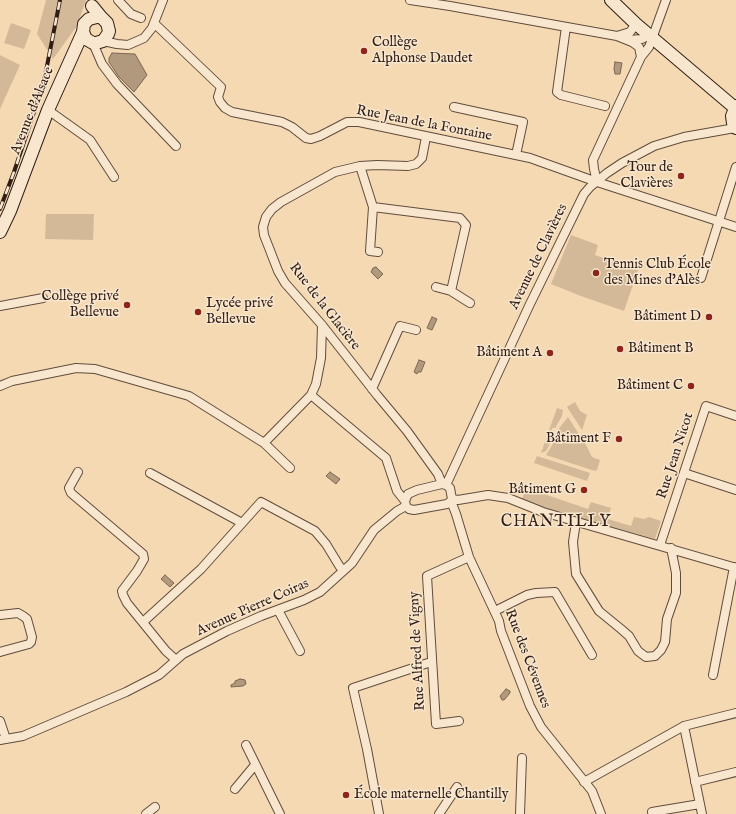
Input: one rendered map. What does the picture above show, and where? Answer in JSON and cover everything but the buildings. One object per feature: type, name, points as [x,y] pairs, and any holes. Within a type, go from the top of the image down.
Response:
[{"type":"main road","points":[[611,0],[636,24],[735,107],[732,116],[733,123],[736,128]]},
{"type":"main road","name":"Avenue d'Alsace","points":[[1,227],[48,110],[76,46],[96,38],[84,24],[95,18],[92,3]]},
{"type":"main road","points":[[95,18],[107,23],[96,38]]},
{"type":"street","points":[[118,0],[131,14],[141,18]]},
{"type":"street","points":[[163,0],[153,26],[144,38],[128,45],[117,44],[96,38],[97,54],[102,64],[117,84],[176,146]]},
{"type":"street","points":[[410,0],[617,36],[639,47],[641,57]]},
{"type":"street","points":[[597,182],[594,169],[594,160],[641,57],[649,47],[651,36],[666,0]]},
{"type":"street","points":[[617,36],[630,32],[636,24]]},
{"type":"street","name":"Rue Jean de la Fontaine","points":[[153,26],[221,87],[218,97],[225,108],[232,112],[282,122],[292,127],[306,138],[312,139],[320,136],[347,122],[359,122],[530,158],[736,228]]},
{"type":"street","points":[[566,27],[557,92],[561,95],[605,106]]},
{"type":"street","points":[[627,40],[642,39],[651,36]]},
{"type":"street","points":[[454,107],[523,122],[516,155]]},
{"type":"street","points":[[48,110],[90,140],[114,177]]},
{"type":"street","name":"Avenue de Clavières","points":[[444,484],[584,194],[622,163],[654,146],[684,137],[736,128]]},
{"type":"street","name":"Rue de la Glacière","points":[[426,137],[422,158],[416,164],[408,166],[360,166],[335,172],[272,209],[266,217],[263,226],[264,235],[278,271],[285,283],[407,431],[444,484],[450,488],[451,500]]},
{"type":"street","points":[[360,166],[373,207],[370,251],[378,252]]},
{"type":"street","points":[[701,278],[736,167]]},
{"type":"street","points":[[373,207],[460,218],[466,225],[451,291]]},
{"type":"street","points":[[436,287],[451,291],[470,303]]},
{"type":"street","points":[[0,306],[43,298]]},
{"type":"street","points":[[264,443],[312,395],[316,384],[321,358],[322,326]]},
{"type":"street","points":[[372,389],[400,326],[416,330]]},
{"type":"street","points":[[0,386],[12,381],[76,368],[95,369],[189,396],[264,443],[290,468]]},
{"type":"street","points":[[312,395],[386,458],[397,491],[409,509],[414,510],[447,504],[451,500],[488,495],[508,498],[543,512],[735,567],[713,675]]},
{"type":"street","name":"Rue Jean Nicot","points":[[660,545],[706,406],[736,416]]},
{"type":"street","points":[[78,472],[69,488],[71,493],[142,554],[144,559],[122,591],[123,595],[128,604],[166,651],[176,660]]},
{"type":"street","points":[[150,473],[242,523]]},
{"type":"street","points":[[684,473],[736,490]]},
{"type":"street","name":"Avenue Pierre Coiras","points":[[3,740],[23,736],[126,692],[159,675],[183,654],[227,631],[320,592],[352,563],[374,530],[406,503],[408,494],[417,490],[444,484]]},
{"type":"street","name":"Rue des Cévennes","points":[[451,500],[469,557],[495,611],[515,671],[523,686],[530,706],[541,727],[592,791],[602,814]]},
{"type":"street","points":[[143,622],[201,569],[261,502],[315,531],[326,544],[340,567],[344,570]]},
{"type":"street","points":[[576,522],[573,542],[576,574],[599,611],[629,636],[638,651],[646,657],[654,656],[661,650],[665,642],[666,619],[676,594],[676,573],[671,548]]},
{"type":"street","name":"Rue Alfred de Vigny","points":[[459,721],[436,724],[431,662],[427,576],[469,557]]},
{"type":"street","points":[[495,611],[527,595],[555,592],[592,655]]},
{"type":"street","points":[[278,610],[300,651]]},
{"type":"street","points":[[0,615],[18,613],[23,616],[27,620],[32,642],[0,652]]},
{"type":"street","points":[[379,814],[367,749],[352,688],[431,662]]},
{"type":"street","points":[[584,782],[684,726],[736,712]]},
{"type":"street","points":[[0,722],[3,740]]},
{"type":"street","points":[[684,726],[702,814]]},
{"type":"street","points":[[246,745],[280,814]]},
{"type":"street","points":[[520,814],[522,758]]},
{"type":"street","points":[[235,789],[255,765]]},
{"type":"street","points":[[695,782],[736,772]]},
{"type":"street","points":[[439,814],[456,787]]},
{"type":"street","points":[[652,812],[700,804]]},
{"type":"street","points":[[146,814],[155,807]]},
{"type":"shaded area","points":[[46,0],[86,0],[77,26],[53,59],[37,34]]},
{"type":"shaded area","points":[[11,23],[31,30],[24,49],[4,43]]},
{"type":"shaded area","points":[[112,53],[135,54],[147,75],[134,92],[119,77],[109,62],[109,58]]},
{"type":"shaded area","points":[[0,55],[20,65],[0,109]]},
{"type":"shaded area","points":[[615,62],[622,63],[620,74],[615,74]]},
{"type":"shaded area","points":[[46,214],[94,214],[93,240],[45,239]]},
{"type":"shaded area","name":"Tennis Club École des Mines d'Alès","points":[[571,235],[598,245],[595,255],[638,270],[624,311],[551,284]]},
{"type":"shaded area","points":[[376,267],[383,274],[378,279],[371,272],[373,268]]},
{"type":"shaded area","points":[[432,317],[437,319],[432,330],[427,328]]},
{"type":"shaded area","points":[[419,360],[425,362],[421,372],[418,372],[417,374],[414,372]]},
{"type":"shaded area","points":[[575,402],[580,411],[587,415],[582,430],[567,407]]},
{"type":"shaded area","points":[[557,408],[563,410],[562,416],[555,428],[552,428],[551,432],[553,438],[546,451],[541,453]]},
{"type":"shaded area","points":[[568,417],[580,436],[557,438],[557,431]]},
{"type":"shaded area","points":[[583,439],[592,457],[600,460],[597,470],[595,471],[546,455],[554,442],[562,444],[564,441]]},
{"type":"shaded area","points":[[537,456],[590,473],[587,481],[534,463]]},
{"type":"shaded area","points":[[330,472],[340,479],[336,484],[326,476]]},
{"type":"shaded area","points":[[525,491],[534,494],[535,491],[588,509],[591,502],[611,508],[608,519],[631,526],[634,517],[644,519],[649,517],[661,521],[655,539],[554,511],[522,499]]},
{"type":"shaded area","points":[[165,575],[174,583],[170,587],[161,579]]},
{"type":"shaded area","points":[[240,679],[245,680],[246,684],[243,686],[231,687],[235,681]]},
{"type":"shaded area","points":[[506,689],[510,691],[510,693],[504,700],[502,700],[500,696]]},
{"type":"railway","points":[[0,209],[38,100],[46,71],[60,0]]},
{"type":"place","name":"Collège Alphonse Daudet","points":[[364,51]]},
{"type":"place","name":"Tour de Clavières","points":[[681,176]]},
{"type":"place","name":"Tennis Club École des Mines d'Alès","points":[[596,273]]},
{"type":"place","name":"Collège privé Bellevue","points":[[127,305]]},
{"type":"place","name":"Lycée privé Bellevue","points":[[198,312]]},
{"type":"place","name":"Bâtiment D","points":[[709,317]]},
{"type":"place","name":"Bâtiment B","points":[[620,349]]},
{"type":"place","name":"Bâtiment A","points":[[550,353]]},
{"type":"place","name":"Bâtiment C","points":[[691,386]]},
{"type":"place","name":"Bâtiment F","points":[[619,439]]},
{"type":"place","name":"Bâtiment G","points":[[584,490]]},
{"type":"place","name":"École maternelle Chantilly","points":[[346,795]]},
{"type":"district","name":"CHANTILLY","points":[[556,523]]}]
